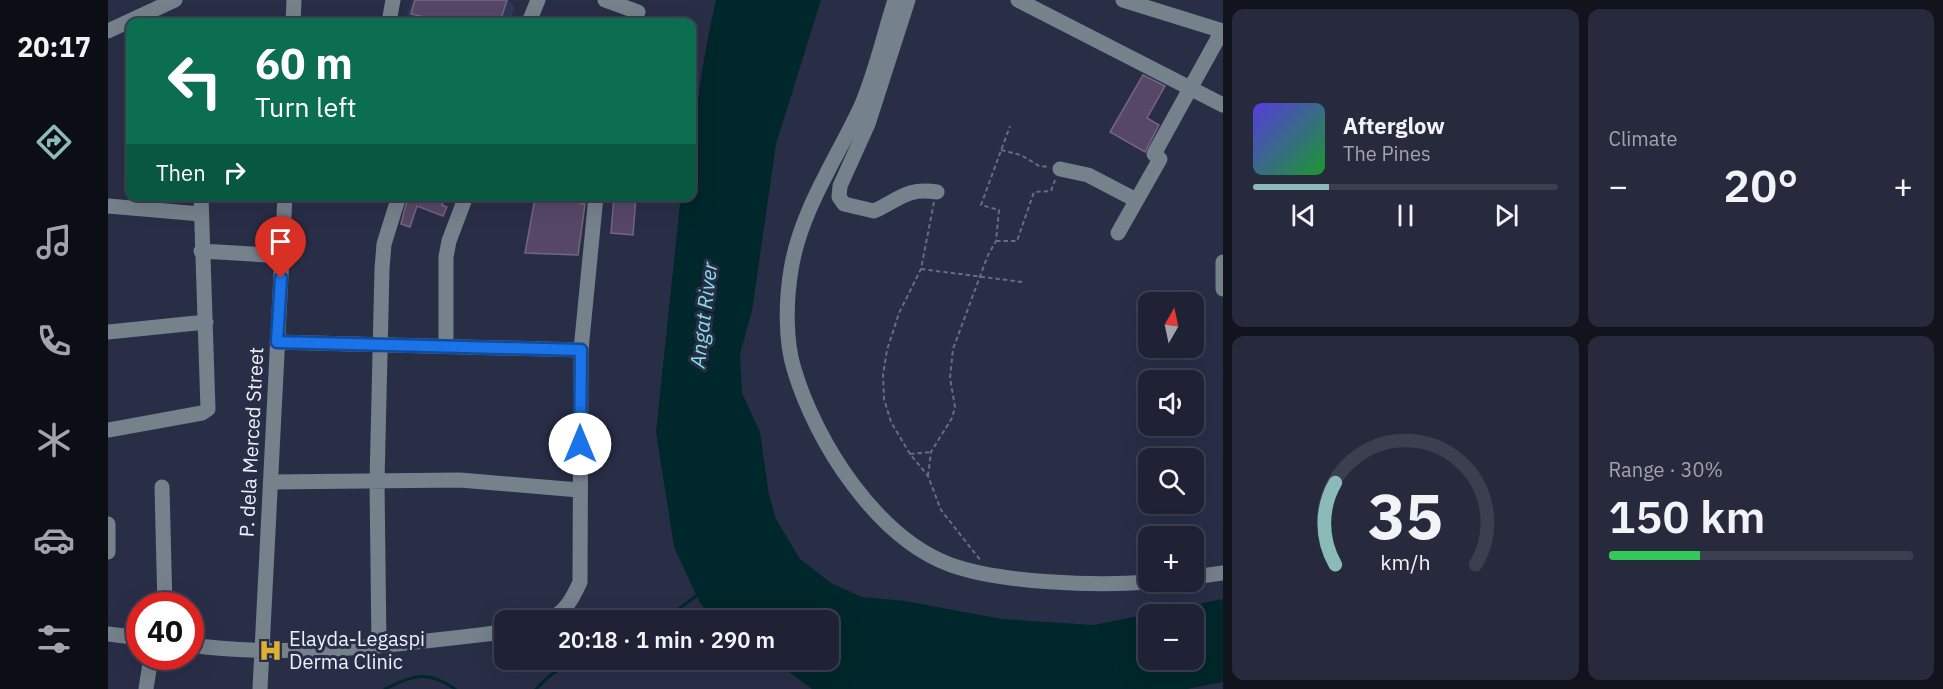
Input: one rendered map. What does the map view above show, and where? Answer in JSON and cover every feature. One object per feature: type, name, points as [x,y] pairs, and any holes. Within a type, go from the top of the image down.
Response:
[{"type":"street","points":[[292,18],[294,0]]},
{"type":"street","points":[[390,18],[393,0]]},
{"type":"street","points":[[530,18],[537,0]]},
{"type":"street","points":[[605,0],[638,11]]},
{"type":"street","points":[[895,0],[863,101],[804,223],[791,270],[788,324],[794,368],[816,423],[863,500],[903,539],[951,565],[996,575],[1063,582],[1138,582]]},
{"type":"street","points":[[908,0],[868,124],[840,186],[839,197],[844,204],[874,211],[909,191],[922,189],[937,192]]},
{"type":"street","points":[[1018,0],[1223,105]]},
{"type":"street","points":[[1118,233],[1160,159],[1154,154],[1222,31],[1123,0]]},
{"type":"street","points":[[135,18],[170,1]]},
{"type":"street","points":[[108,31],[126,22]]},
{"type":"street","points":[[1060,169],[1088,175],[1136,200]]},
{"type":"street","points":[[108,430],[208,409],[201,201]]},
{"type":"street","name":"P. dela Merced Street","points":[[260,689],[285,201]]},
{"type":"street","points":[[379,646],[377,482],[384,244],[397,201]]},
{"type":"street","points":[[446,345],[446,256],[464,201]]},
{"type":"street","points":[[563,610],[572,601],[580,582],[581,350],[596,201]]},
{"type":"street","points":[[108,206],[201,214]]},
{"type":"street","points":[[201,251],[283,256]]},
{"type":"street","points":[[1223,262],[1223,289]]},
{"type":"street","points":[[108,332],[206,322]]},
{"type":"street","points":[[277,342],[581,350]]},
{"type":"street","points":[[271,482],[460,480],[579,490]]},
{"type":"street","points":[[162,487],[165,592]]},
{"type":"street","points":[[108,524],[108,552]]},
{"type":"street","points":[[1204,576],[1223,573]]},
{"type":"street","points":[[204,646],[262,649],[379,646],[494,633]]},
{"type":"street","points":[[108,634],[126,636]]},
{"type":"street","points":[[146,689],[149,670]]},
{"type":"path","points":[[928,476],[931,452],[952,418],[955,407],[950,378],[953,349],[996,241],[999,210],[981,205],[1010,126]]},
{"type":"path","points":[[996,241],[1017,242],[1034,192],[1051,190],[1060,169],[1039,166],[1022,155],[1001,150]]},
{"type":"path","points":[[937,192],[921,269],[899,313],[887,350],[883,375],[884,399],[891,422],[910,454],[928,476],[941,510],[982,561]]},
{"type":"path","points":[[921,269],[1022,282]]},
{"type":"path","points":[[910,454],[931,452]]},
{"type":"shaded area","points":[[412,0],[508,0],[515,8],[511,18],[406,18]]},
{"type":"water","name":"Angat River","points":[[716,0],[821,0],[776,144],[752,311],[740,354],[742,393],[760,432],[769,495],[776,519],[800,559],[831,583],[862,597],[905,601],[1002,619],[1094,625],[1138,616],[1138,670],[1204,670],[1204,604],[1198,604],[1223,599],[1223,682],[1187,689],[812,689],[786,670],[839,670],[839,610],[707,610],[701,605],[674,547],[656,432],[680,201],[696,201],[696,122],[702,73]]},
{"type":"building","points":[[415,0],[507,0],[501,18],[429,18],[411,14]]},
{"type":"building","points":[[1143,75],[1165,86],[1147,118],[1159,125],[1145,152],[1110,132]]},
{"type":"building","points":[[407,201],[444,201],[442,205],[447,207],[443,216],[417,206],[410,227],[401,224]]},
{"type":"building","points":[[534,201],[581,201],[581,204],[585,204],[578,255],[525,253]]},
{"type":"building","points":[[614,201],[636,201],[633,235],[611,233]]},
{"type":"waterway","points":[[677,610],[699,594]]},
{"type":"waterway","points":[[536,689],[558,670]]},
{"type":"waterway","points":[[385,689],[404,680],[420,677],[437,679],[455,689]]},
{"type":"place","name":"Elayda-Legaspi Derma Clinic","points":[[271,650]]},
{"type":"route","points":[[281,278],[277,342],[581,350],[580,444]]}]
